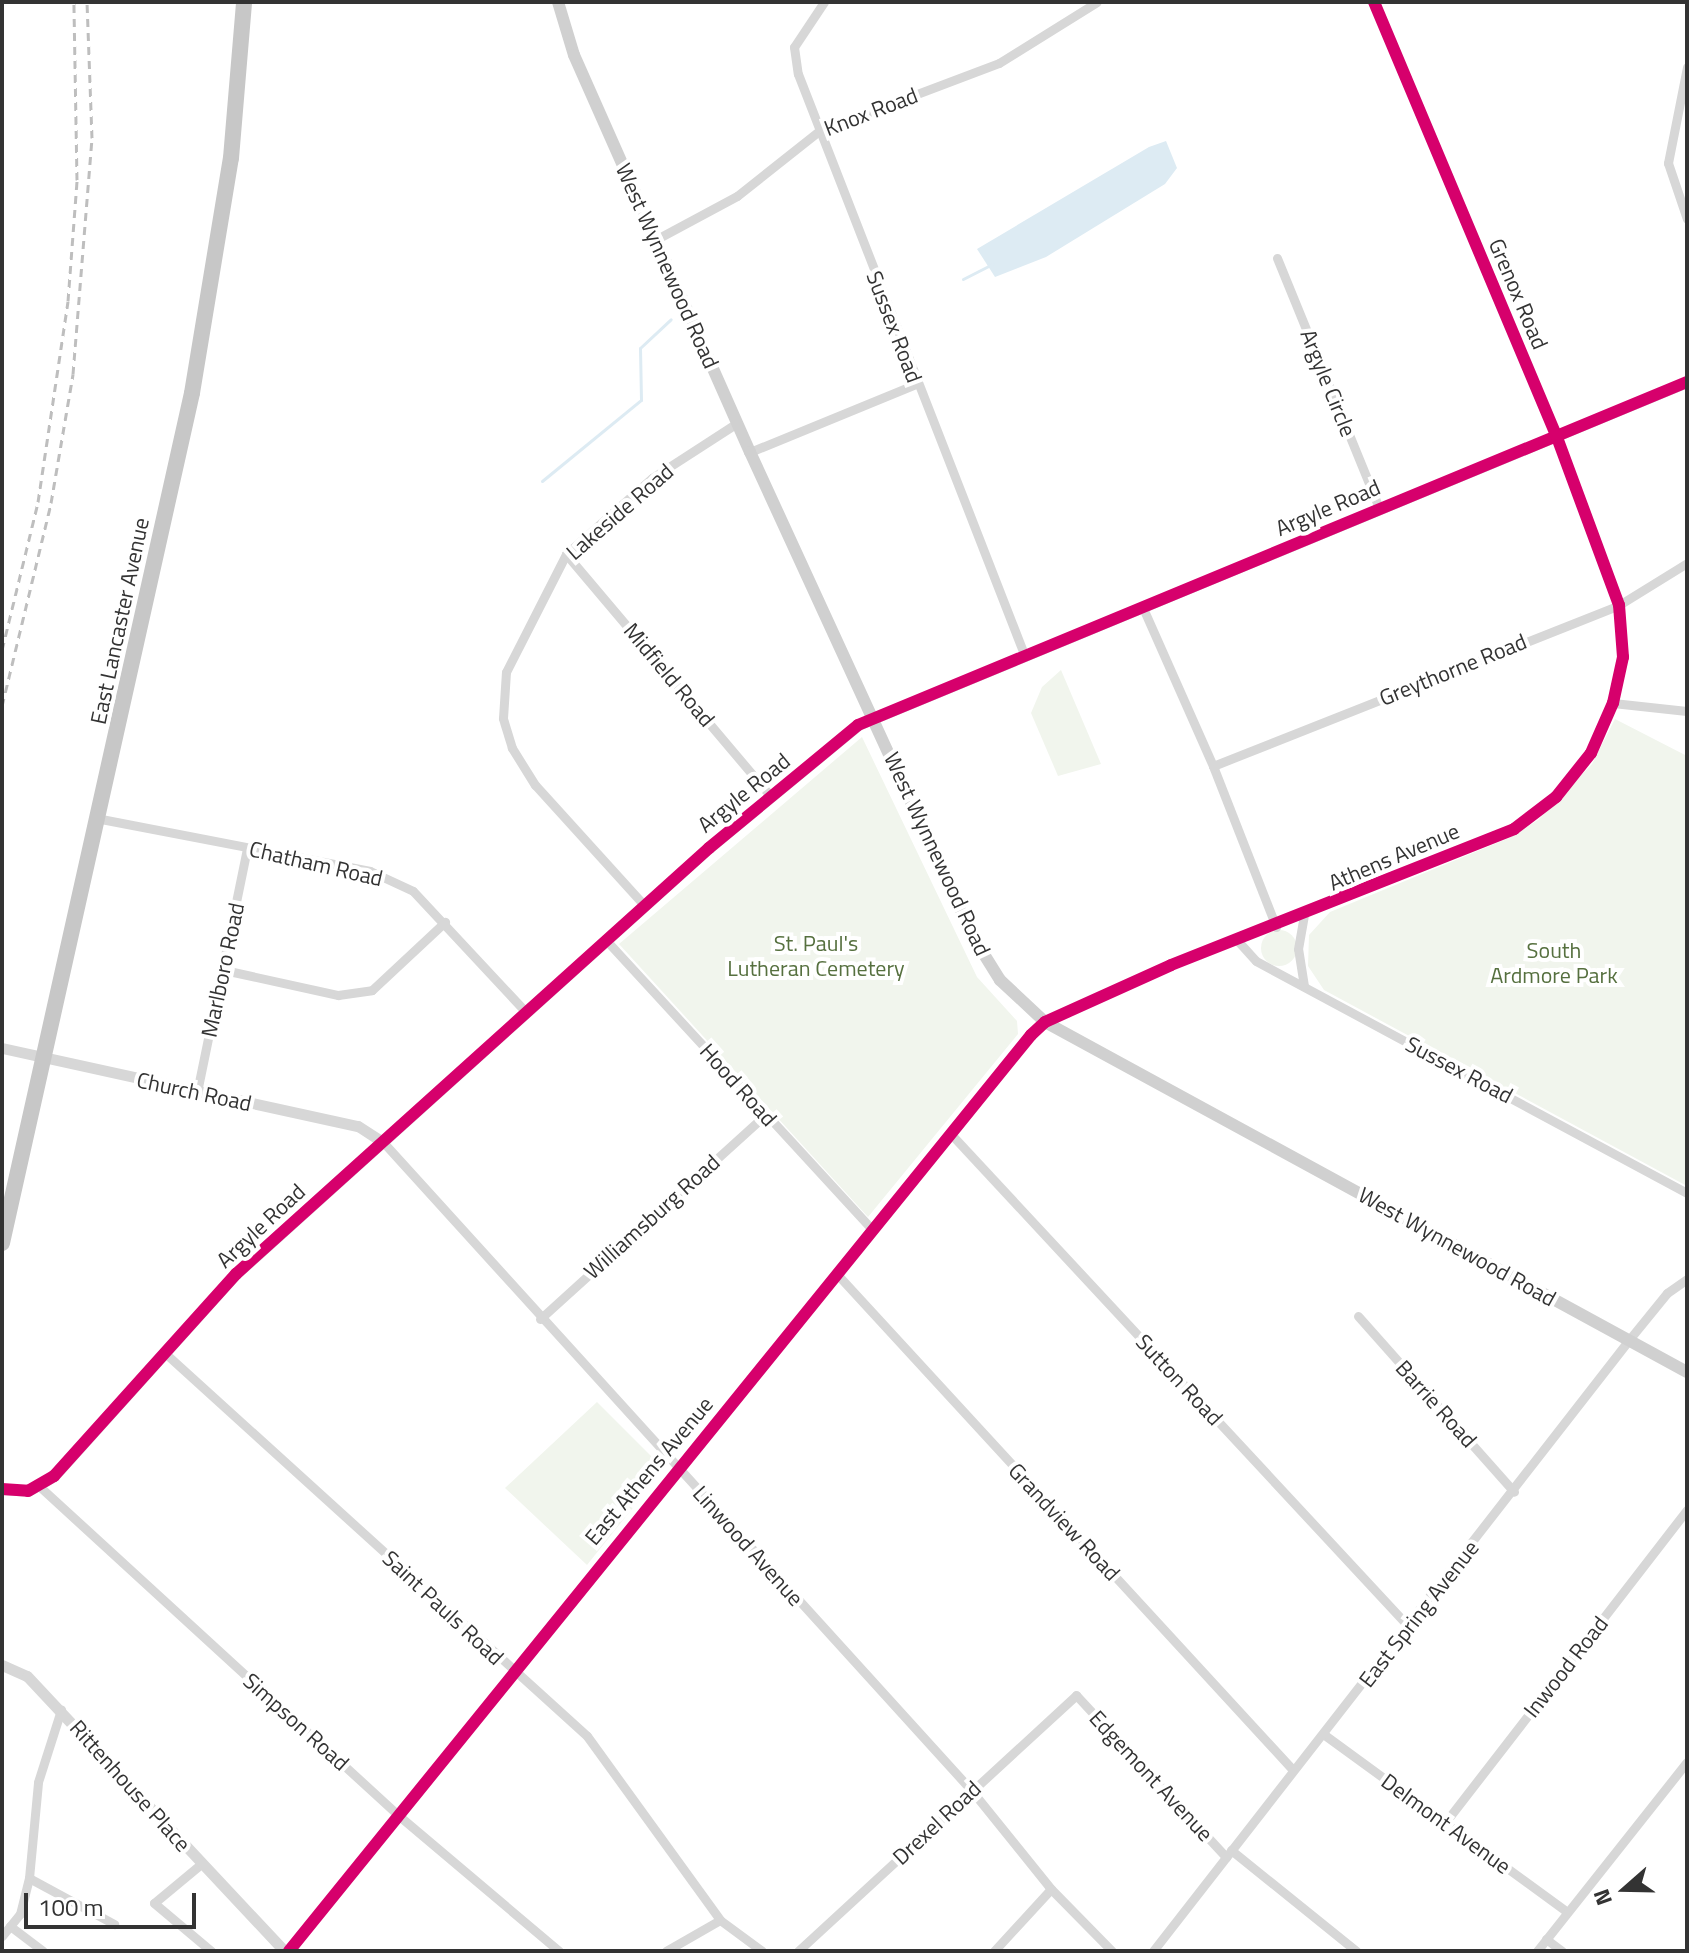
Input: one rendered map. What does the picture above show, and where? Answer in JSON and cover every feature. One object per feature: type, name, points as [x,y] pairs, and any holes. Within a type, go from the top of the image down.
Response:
[{"type":"highway","name":"East Lancaster Avenue","points":[[2,1243],[101,819],[214,273],[244,2]]},
{"type":"main road","name":"West Wynnewood Road","points":[[558,2],[574,55],[750,452],[982,954],[1016,998],[1045,1022],[1687,1372]]},
{"type":"street","name":"Sussex Road","points":[[824,2],[806,23],[793,54],[819,131],[916,384],[1024,654]]},
{"type":"street","name":"Knox Road","points":[[655,240],[737,196],[819,131],[999,63],[1097,2]]},
{"type":"street","name":"Grenox Road","points":[[1374,2],[1556,435],[1619,605]]},
{"type":"street","points":[[1687,67],[1672,124],[1668,163],[1687,219]]},
{"type":"street","name":"Argyle Circle","points":[[1277,258],[1379,508]]},
{"type":"street","name":"Argyle Road","points":[[39,1486],[54,1476],[236,1274],[605,939],[771,797],[873,718],[1687,382]]},
{"type":"street","points":[[750,452],[916,384]]},
{"type":"street","name":"Lakeside Road","points":[[644,905],[535,785],[512,748],[503,718],[506,672],[512,654],[566,554],[652,478],[737,423]]},
{"type":"street","name":"Midfield Road","points":[[566,554],[771,797]]},
{"type":"street","name":"Greythorne Road","points":[[1213,766],[1619,605],[1687,563]]},
{"type":"street","name":"Athens Avenue","points":[[1045,1022],[1525,822],[1575,776],[1613,703],[1623,657],[1619,605]]},
{"type":"street","points":[[1143,608],[1213,766],[1276,927]]},
{"type":"street","points":[[1613,703],[1687,711]]},
{"type":"street","name":"Chatham Road","points":[[101,819],[370,871],[413,891],[526,1012]]},
{"type":"street","name":"Marlboro Road","points":[[197,1092],[247,848]]},
{"type":"street","points":[[1304,916],[1298,949],[1304,986]]},
{"type":"street","points":[[224,970],[338,995],[372,990],[445,922]]},
{"type":"street","name":"Hood Road","points":[[605,939],[872,1229]]},
{"type":"street","name":"Sussex Road","points":[[1237,940],[1256,961],[1687,1193]]},
{"type":"street","name":"East Athens Avenue","points":[[286,1951],[950,1133],[1045,1022]]},
{"type":"street","name":"Church Road","points":[[2,1048],[43,1060],[358,1126],[383,1142]]},
{"type":"street","name":"Williamsburg Road","points":[[540,1319],[765,1115]]},
{"type":"street","name":"Sutton Road","points":[[950,1133],[1409,1627]]},
{"type":"street","name":"Linwood Avenue","points":[[383,1142],[540,1319],[972,1791],[1051,1889],[1112,1951]]},
{"type":"street","name":"Grandview Road","points":[[836,1273],[1293,1770]]},
{"type":"street","name":"East Spring Avenue","points":[[1153,1951],[1293,1770],[1326,1736],[1628,1341],[1667,1293],[1687,1279]]},
{"type":"street","name":"Barrie Road","points":[[1358,1316],[1514,1492]]},
{"type":"street","name":"Saint Pauls Road","points":[[166,1354],[587,1736],[720,1920],[762,1951]]},
{"type":"street","points":[[2,1489],[17,1493],[39,1486]]},
{"type":"street","name":"Simpson Road","points":[[39,1486],[398,1815],[559,1951]]},
{"type":"street","name":"Inwood Road","points":[[1444,1824],[1687,1510]]},
{"type":"street","name":"Rittenhouse Place","points":[[2,1665],[27,1676],[61,1710],[201,1864],[286,1951]]},
{"type":"street","name":"Drexel Road","points":[[798,1951],[1076,1695]]},
{"type":"street","name":"Edgemont Avenue","points":[[1076,1695],[1228,1854],[1356,1951]]},
{"type":"street","points":[[2,1936],[20,1914],[29,1878],[38,1782],[61,1710]]},
{"type":"street","name":"Delmont Avenue","points":[[1326,1736],[1567,1912]]},
{"type":"street","points":[[1537,1951],[1687,1762]]},
{"type":"street","points":[[201,1864],[154,1903],[211,1951]]},
{"type":"street","points":[[29,1878],[114,1924]]},
{"type":"street","points":[[994,1951],[1051,1889]]},
{"type":"street","points":[[666,1951],[720,1920]]},
{"type":"street","points":[[10,1926],[43,1951]]},
{"type":"street","points":[[1546,1939],[1562,1951]]},
{"type":"green space","points":[[1061,670],[1101,764],[1058,776],[1031,713],[1042,687]]},
{"type":"green space","name":"South Ardmore Park","points":[[1615,719],[1687,756],[1687,1186],[1324,990],[1308,966],[1309,935],[1330,912],[1509,838],[1538,820],[1592,764]]},
{"type":"green space","name":"St. Paul's Lutheran Cemetery","points":[[862,737],[977,977],[1017,1021],[1018,1034],[868,1217],[619,944]]},
{"type":"green space","points":[[1279,930],[1292,935],[1297,948],[1292,961],[1279,966],[1266,961],[1261,948],[1266,935]]},
{"type":"green space","points":[[597,1402],[664,1469],[587,1565],[505,1488]]},
{"type":"shaded area","points":[[1166,141],[1177,168],[1165,184],[1046,257],[995,277],[977,249],[1149,147]]},
{"type":"waterway","points":[[963,279],[992,264]]},
{"type":"waterway","points":[[542,481],[641,400],[640,348],[671,319]]},
{"type":"railway","points":[[2,650],[38,502],[68,301],[77,180],[74,2]]},
{"type":"railway","points":[[2,706],[51,503],[73,374],[92,138],[87,2]]},
{"type":"cycle path","points":[[289,1951],[1031,1035],[1045,1022],[1171,965],[1514,829],[1556,797],[1591,753],[1613,703],[1623,657],[1619,605],[1556,435],[1374,2]]},
{"type":"cycle path","points":[[2,1489],[28,1491],[54,1476],[236,1274],[709,848],[858,725],[1687,382]]}]
